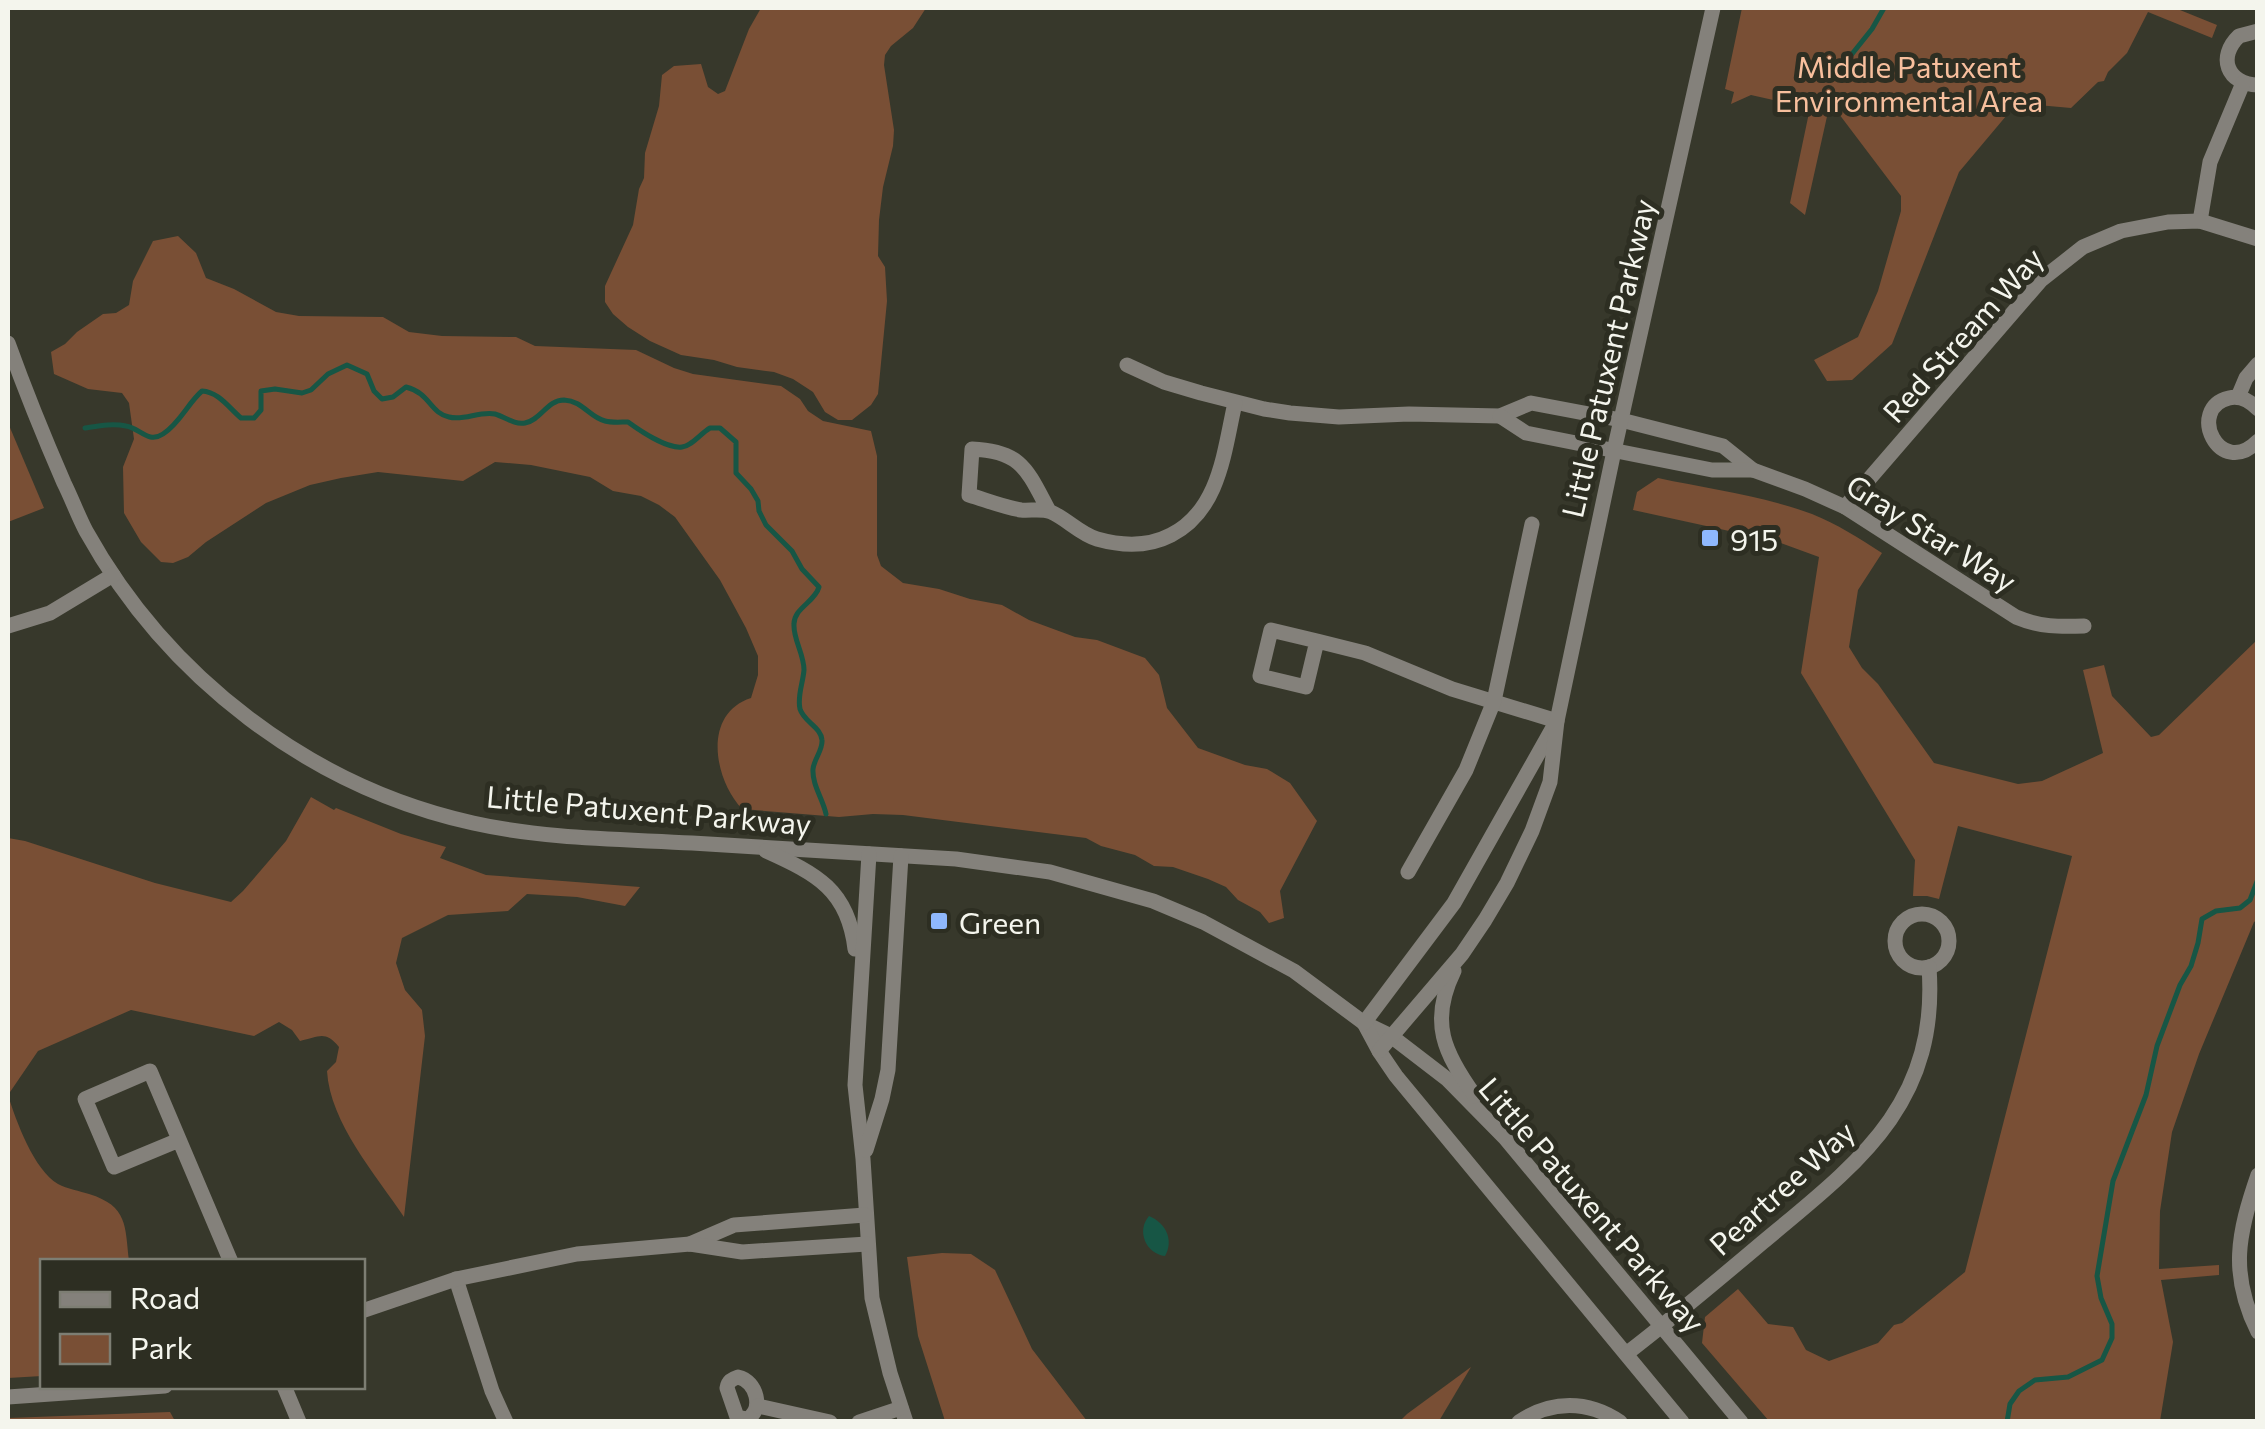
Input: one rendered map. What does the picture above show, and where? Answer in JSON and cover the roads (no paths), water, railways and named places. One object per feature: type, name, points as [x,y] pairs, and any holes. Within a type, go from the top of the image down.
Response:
[{"type":"street","name":"Little Patuxent Parkway","points":[[1378,1052],[1462,954],[1507,883],[1532,832],[1550,782],[1557,721],[1713,8]]},
{"type":"street","points":[[2200,221],[2210,162],[2250,84],[2230,70],[2228,51],[2238,36],[2258,31]]},
{"type":"street","name":"Red Stream Way","points":[[1845,508],[2030,294],[2083,248],[2121,231],[2168,222],[2200,221],[2258,239]]},
{"type":"street","name":"Little Patuxent Parkway","points":[[8,343],[77,512],[113,575],[172,651],[238,710],[307,758],[375,792],[447,817],[506,829],[1002,864],[1066,876],[1154,901],[1203,922],[1294,971],[1447,1079],[1506,1138],[1741,1422]]},
{"type":"street","points":[[1127,364],[1164,382],[1264,410],[1312,416],[1500,416]]},
{"type":"street","points":[[2238,397],[2246,378],[2258,364]]},
{"type":"street","points":[[2258,409],[2248,400],[2229,398],[2214,407],[2208,429],[2221,448],[2230,452],[2250,448],[2258,440]]},
{"type":"street","points":[[1049,511],[1013,457],[972,448],[969,495],[1022,510],[1049,511],[1094,538],[1150,544],[1199,515],[1218,474],[1236,402]]},
{"type":"street","name":"Gray Star Way","points":[[1500,416],[1531,403],[1621,420],[1722,446],[1753,470],[1845,508],[2016,617],[2056,628],[2084,626]]},
{"type":"street","name":"Gray Star Way","points":[[1500,416],[1526,432],[1614,451],[1712,470],[1753,470]]},
{"type":"street","points":[[1408,872],[1466,770],[1494,701],[1532,524]]},
{"type":"street","points":[[8,626],[50,613],[113,575]]},
{"type":"street","points":[[1318,641],[1306,687],[1260,676],[1271,630],[1318,641],[1365,653],[1452,689],[1557,721]]},
{"type":"street","name":"Little Patuxent Parkway","points":[[1364,1023],[1454,903],[1557,721]]},
{"type":"street","points":[[758,848],[806,869],[834,892],[852,928],[860,989]]},
{"type":"street","points":[[859,1422],[903,1415],[872,1298],[855,1085],[870,854]]},
{"type":"street","points":[[863,1159],[888,1070],[901,856]]},
{"type":"street","points":[[1462,954],[1444,990],[1442,1037],[1456,1069],[1506,1138]]},
{"type":"street","name":"Peartree Way","points":[[1626,1354],[1844,1174],[1886,1128],[1903,1103],[1917,1070],[1931,996],[1929,967]]},
{"type":"street","name":"Little Patuxent Parkway","points":[[1364,1023],[1378,1052],[1682,1422]]},
{"type":"street","points":[[179,1140],[114,1167],[85,1099],[150,1071],[230,1259]]},
{"type":"street","points":[[2258,1174],[2240,1234],[2238,1260],[2246,1307],[2258,1332]]},
{"type":"street","points":[[690,1244],[734,1225],[865,1216]]},
{"type":"street","points":[[365,1310],[456,1279],[578,1254],[690,1244],[742,1252],[868,1244]]},
{"type":"street","points":[[456,1279],[492,1392],[506,1422]]},
{"type":"street","points":[[8,1397],[122,1389]]},
{"type":"street","points":[[285,1389],[300,1422]]},
{"type":"street","points":[[1519,1422],[1564,1404],[1584,1405],[1620,1422]]},
{"type":"street","points":[[758,1406],[830,1422]]},
{"type":"water","points":[[1149,1216],[1167,1233],[1165,1256],[1153,1251],[1145,1241],[1143,1228]]},
{"type":"waterway","points":[[1844,64],[1884,8]]},
{"type":"waterway","points":[[85,428],[121,425],[158,437],[202,391],[219,397],[241,418],[254,418],[261,410],[261,391],[302,393],[347,365],[367,374],[382,399],[393,397],[406,387],[449,417],[489,413],[525,423],[553,403],[564,400],[605,421],[628,422],[676,447],[689,444],[710,428],[720,428],[736,442],[736,473],[758,501],[766,525],[819,587],[797,614],[794,630],[804,670],[800,709],[822,740],[813,775],[826,814]]},
{"type":"waterway","points":[[2007,1422],[2010,1404],[2019,1391],[2035,1380],[2068,1377],[2102,1360],[2112,1338],[2112,1324],[2097,1276],[2113,1181],[2146,1095],[2157,1046],[2191,966],[2202,919],[2216,911],[2240,908],[2250,900],[2258,879]]},
{"type":"place","name":"915","points":[[1710,538]]},
{"type":"place","name":"Green","points":[[939,921]]},
{"type":"park label","name":"Middle Patuxent Environmental Area","points":[[1909,82]]}]
